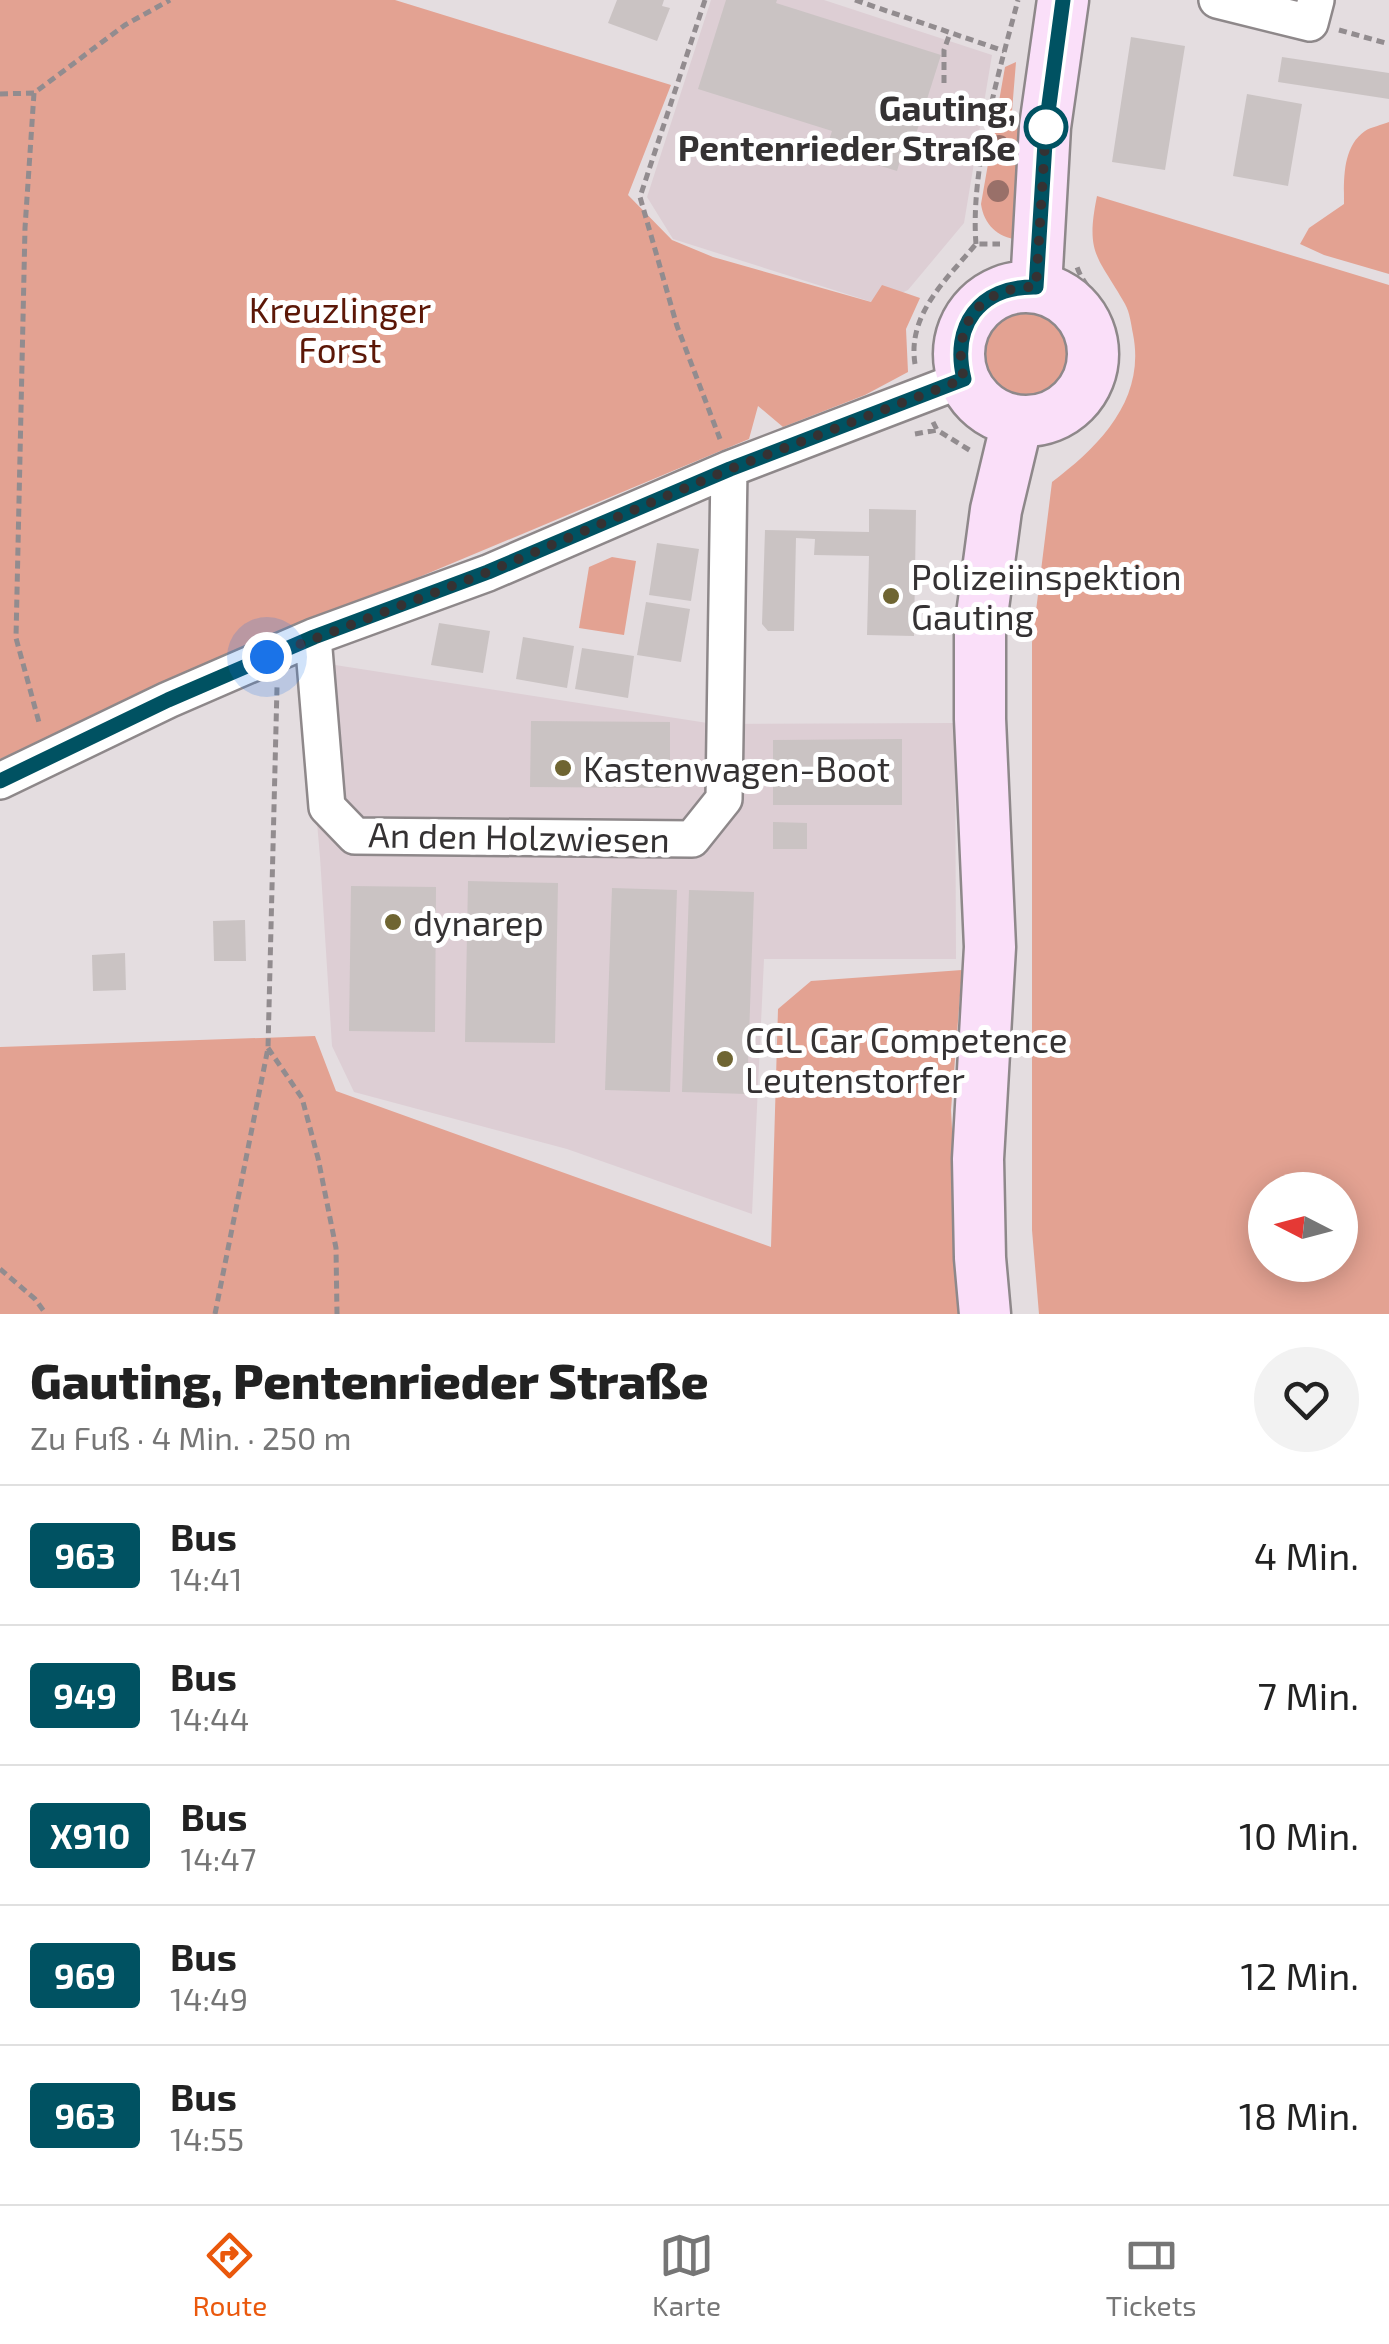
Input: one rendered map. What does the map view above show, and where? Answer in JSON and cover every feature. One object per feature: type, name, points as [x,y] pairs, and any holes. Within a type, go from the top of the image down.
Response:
[{"type":"main road","points":[[986,1314],[980,1258],[978,1158],[990,946],[980,630],[996,510],[1031,433],[1041,421],[1063,412],[1080,396],[1091,375],[1094,352],[1089,329],[1077,309],[1058,294],[1037,268],[1046,127],[1063,0]]},
{"type":"main road","points":[[1031,433],[943,386],[959,361],[966,324],[977,309],[1037,268]]},
{"type":"street","points":[[1217,0],[1313,11]]},
{"type":"street","points":[[0,781],[278,652],[488,572],[730,469],[943,386]]},
{"type":"street","name":"An den Holzwiesen","points":[[314,637],[326,807],[354,836],[692,839],[724,799],[730,469]]},
{"type":"path","points":[[0,94],[34,92],[125,25],[170,0]]},
{"type":"path","points":[[705,0],[640,197],[677,326],[730,469]]},
{"type":"path","points":[[855,0],[1004,51]]},
{"type":"path","points":[[937,430],[943,386],[913,348],[918,323],[943,283],[976,244],[978,183],[1018,0]]},
{"type":"path","points":[[1313,11],[1389,44]]},
{"type":"path","points":[[944,83],[944,50],[950,33]]},
{"type":"path","points":[[34,92],[25,228],[16,638],[49,757]]},
{"type":"path","points":[[976,244],[994,243],[1037,268],[1072,254],[1082,280],[1106,314],[1114,347],[1110,377],[1098,403],[1031,433]]},
{"type":"path","points":[[215,1314],[268,1048],[278,652]]},
{"type":"path","points":[[268,1048],[302,1098],[314,1143],[336,1248],[337,1314]]},
{"type":"path","points":[[0,1269],[35,1299],[46,1314]]},
{"type":"shaded area","points":[[711,0],[824,0],[992,55],[964,223],[908,290],[878,304],[673,239],[647,197]]},
{"type":"shaded area","points":[[303,660],[714,724],[955,723],[956,959],[764,959],[752,1214],[567,1149],[354,1092],[332,1046]]},
{"type":"green space","name":"Kreuzlinger Forst","points":[[0,0],[395,0],[671,85],[628,195],[672,240],[713,257],[871,302],[882,285],[920,298],[906,329],[908,372],[865,395],[783,427],[758,406],[749,439],[245,650],[0,759]]},
{"type":"green space","points":[[1016,62],[1011,123],[1023,126],[1020,240],[993,229],[981,204],[1005,67]]},
{"type":"green space","points":[[1389,122],[1389,274],[1300,244],[1309,228],[1344,204],[1346,164],[1357,138]]},
{"type":"green space","points":[[1097,196],[1389,285],[1389,1314],[1039,1314],[1032,1230],[1032,643],[1052,482],[1087,453],[1115,419],[1133,379],[1135,358],[1128,311],[1096,254],[1093,231]]},
{"type":"green space","points":[[1026,302],[1046,306],[1064,317],[1075,335],[1079,355],[1075,375],[1064,393],[1046,404],[1026,408],[1006,404],[988,393],[977,375],[973,355],[977,335],[988,317],[1006,306]]},
{"type":"green space","points":[[612,557],[636,561],[624,635],[579,628],[589,567]]},
{"type":"green space","points":[[962,970],[951,1110],[962,1314],[0,1314],[0,1047],[315,1036],[336,1091],[771,1247],[778,1009],[811,981]]},
{"type":"building","points":[[617,0],[664,0],[662,6],[670,8],[657,41],[608,23]]},
{"type":"building","points":[[726,0],[777,0],[776,3],[941,55],[909,156],[902,154],[897,171],[826,149],[832,131],[698,89]]},
{"type":"building","points":[[1131,37],[1185,46],[1165,170],[1112,162]]},
{"type":"building","points":[[1282,57],[1389,73],[1389,99],[1278,82]]},
{"type":"building","points":[[1247,94],[1302,104],[1288,186],[1233,176]]},
{"type":"building","points":[[869,509],[916,510],[914,636],[867,635],[869,556],[814,555],[815,539],[796,538],[794,631],[768,631],[762,624],[765,530],[869,532]]},
{"type":"building","points":[[657,543],[699,549],[691,601],[649,595]]},
{"type":"building","points":[[646,602],[690,609],[681,662],[637,655]]},
{"type":"building","points":[[439,623],[490,631],[483,673],[431,665]]},
{"type":"building","points":[[523,637],[574,646],[567,688],[516,679]]},
{"type":"building","points":[[582,648],[634,656],[628,698],[575,689]]},
{"type":"building","points":[[531,721],[670,722],[670,788],[530,787]]},
{"type":"building","points":[[902,739],[902,805],[773,805],[773,740]]},
{"type":"building","points":[[773,822],[807,823],[807,849],[773,849]]},
{"type":"building","points":[[468,881],[558,883],[555,1043],[465,1042]]},
{"type":"building","points":[[351,886],[436,887],[435,1032],[349,1031]]},
{"type":"building","points":[[612,888],[677,890],[670,1092],[605,1090]]},
{"type":"building","points":[[689,890],[754,892],[747,1094],[682,1092]]},
{"type":"building","points":[[245,920],[246,961],[214,961],[213,921]]},
{"type":"building","points":[[125,953],[126,990],[93,991],[92,955]]},
{"type":"bus line","name":"963","points":[[0,781],[211,680],[314,637],[488,572],[730,469],[964,379],[959,361],[960,342],[977,309],[1004,291],[1036,287],[1046,127],[1063,0]]},
{"type":"place","name":"Gauting, Pentenrieder Straße","points":[[1046,127]]},
{"type":"place","name":"Polizeiinspektion Gauting","points":[[891,596]]},
{"type":"place","name":"Kastenwagen-Boot","points":[[563,768]]},
{"type":"place","name":"dynarep","points":[[393,922]]},
{"type":"place","name":"CCL Car Competence Leutenstorfer","points":[[725,1059]]},
{"type":"route","points":[[267,657],[488,572],[730,469],[964,379],[959,361],[960,342],[977,309],[1004,291],[1036,287],[1046,127]]}]
